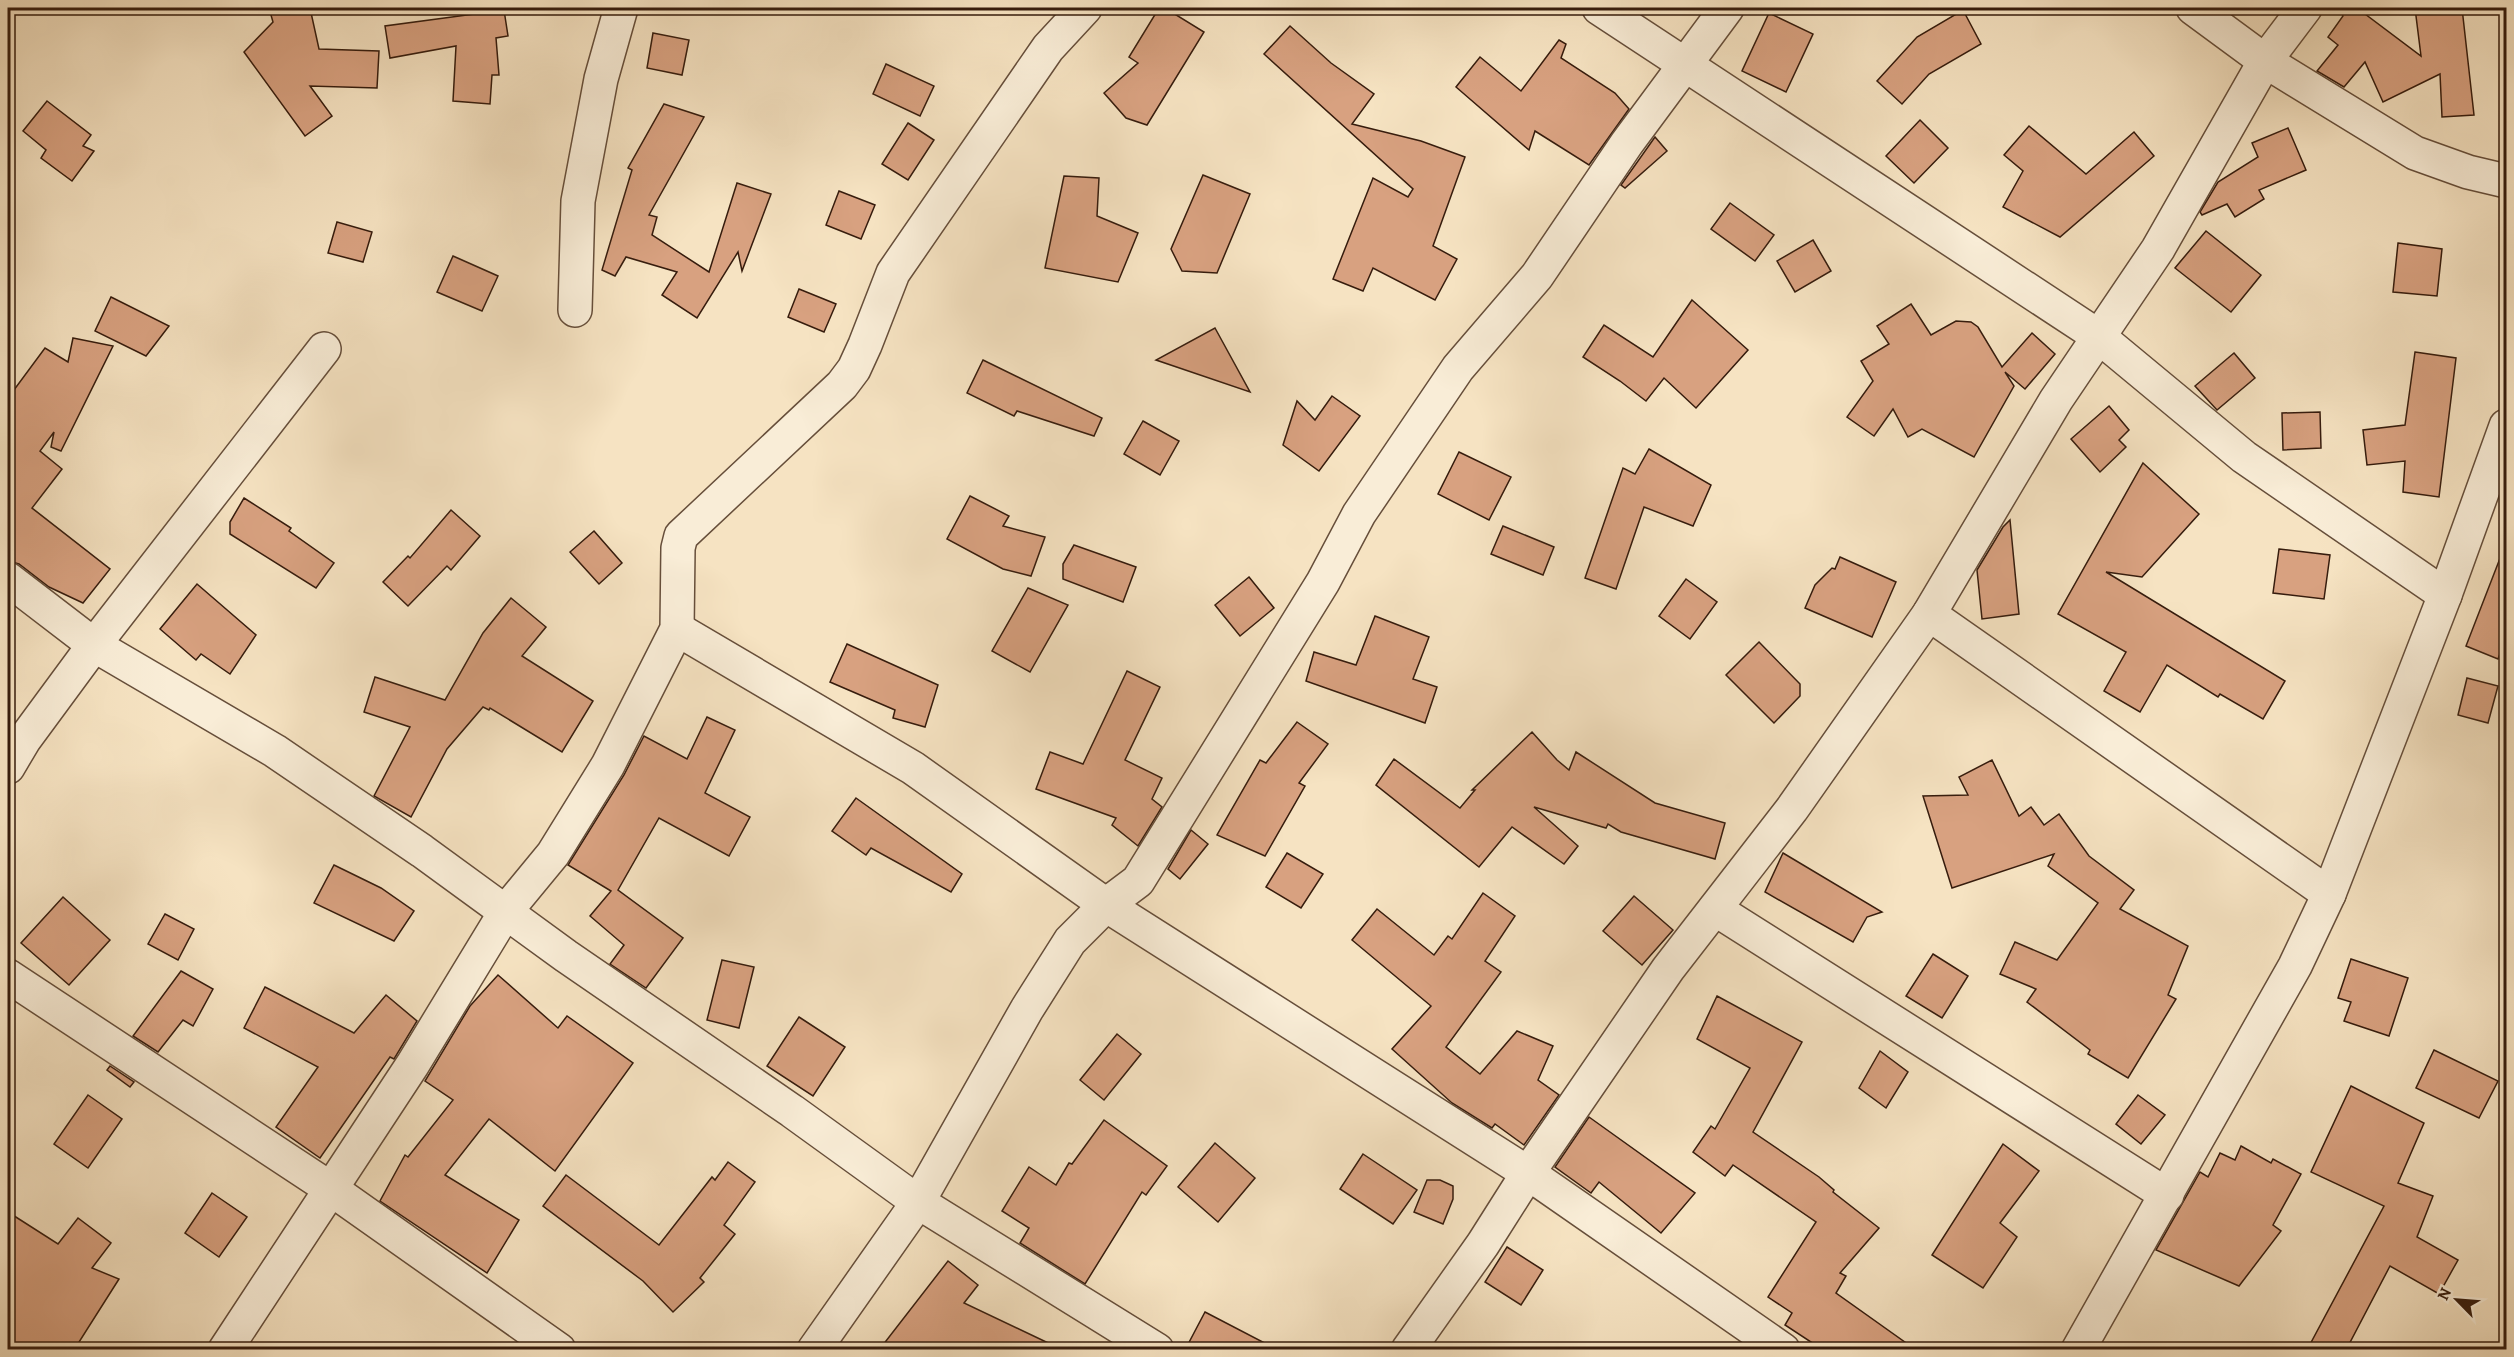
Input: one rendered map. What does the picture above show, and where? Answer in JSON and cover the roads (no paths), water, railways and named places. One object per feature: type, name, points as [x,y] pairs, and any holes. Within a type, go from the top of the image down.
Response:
[{"type":"street","points":[[575,310],[578,201],[601,78],[621,8]]},
{"type":"street","points":[[225,1350],[413,1064],[506,911],[553,854],[608,765],[677,628],[678,548],[681,536],[842,385],[854,369],[865,345],[893,273],[1048,48],[1085,8]]},
{"type":"street","points":[[1599,8],[2098,336],[2244,457],[2445,595]]},
{"type":"street","points":[[814,1350],[918,1202],[1027,1009],[1070,941],[1106,905],[1138,881],[1323,582],[1359,514],[1452,378],[1537,276],[1627,143],[1727,8]]},
{"type":"street","points":[[2193,8],[2265,61],[2415,153],[2468,172],[2506,181]]},
{"type":"street","points":[[1408,1350],[1483,1244],[1528,1173],[1668,969],[1792,809],[1929,614],[2056,400],[2158,249],[2265,61],[2305,8]]},
{"type":"street","points":[[8,767],[24,740],[94,645],[324,349]]},
{"type":"street","points":[[2078,1350],[2295,966],[2329,894],[2445,595],[2506,426]]},
{"type":"street","points":[[8,579],[94,645],[275,751],[506,911],[566,956],[792,1110],[918,1202],[1158,1350]]},
{"type":"street","points":[[1929,614],[2329,894]]},
{"type":"street","points":[[677,628],[913,768],[1106,905],[1528,1173],[1783,1350]]},
{"type":"street","points":[[1715,909],[2167,1195]]},
{"type":"street","points":[[8,976],[332,1189],[559,1350]]},
{"type":"railway","points":[[2498,1350],[2506,1329]]}]
